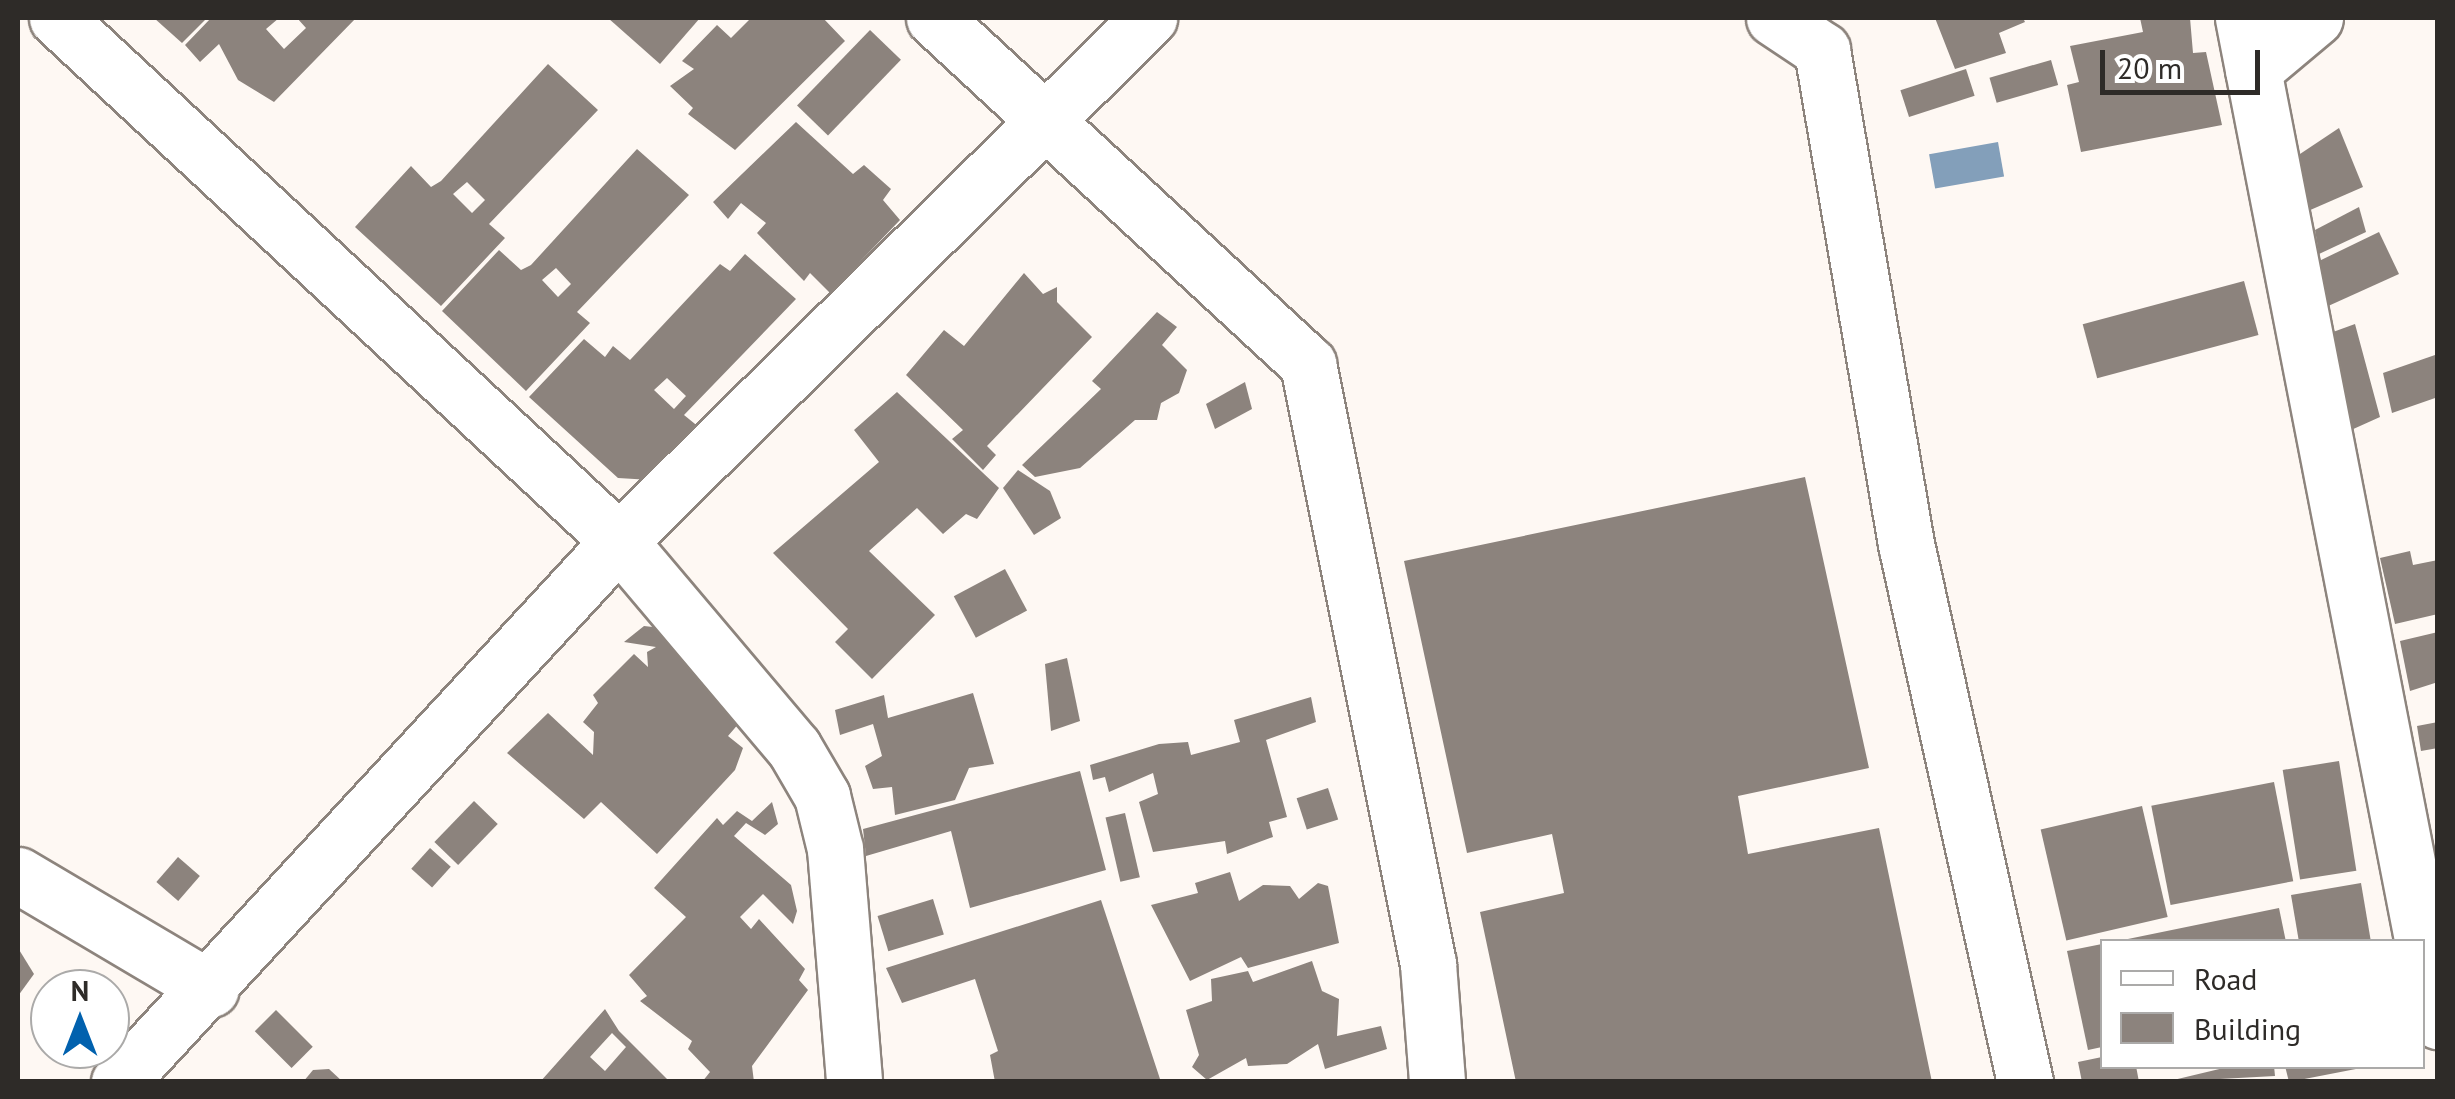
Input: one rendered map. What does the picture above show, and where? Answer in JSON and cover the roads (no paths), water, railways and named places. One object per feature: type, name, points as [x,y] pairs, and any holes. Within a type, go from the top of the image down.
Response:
[{"type":"street","points":[[56,18],[618,541],[794,748],[822,796],[835,849],[854,1082]]},
{"type":"street","points":[[934,18],[1308,364],[1428,964],[1438,1082]]},
{"type":"street","points":[[119,1082],[211,989],[618,541],[1148,18]]},
{"type":"street","points":[[1774,18],[1822,50],[1906,544],[2025,1082]]},
{"type":"street","points":[[2243,18],[2419,805],[2438,1021]]},
{"type":"street","points":[[2253,70],[2315,18]]},
{"type":"street","points":[[18,875],[211,989]]},
{"type":"water","points":[[1998,142],[2004,176],[1935,189],[1929,154]]}]
